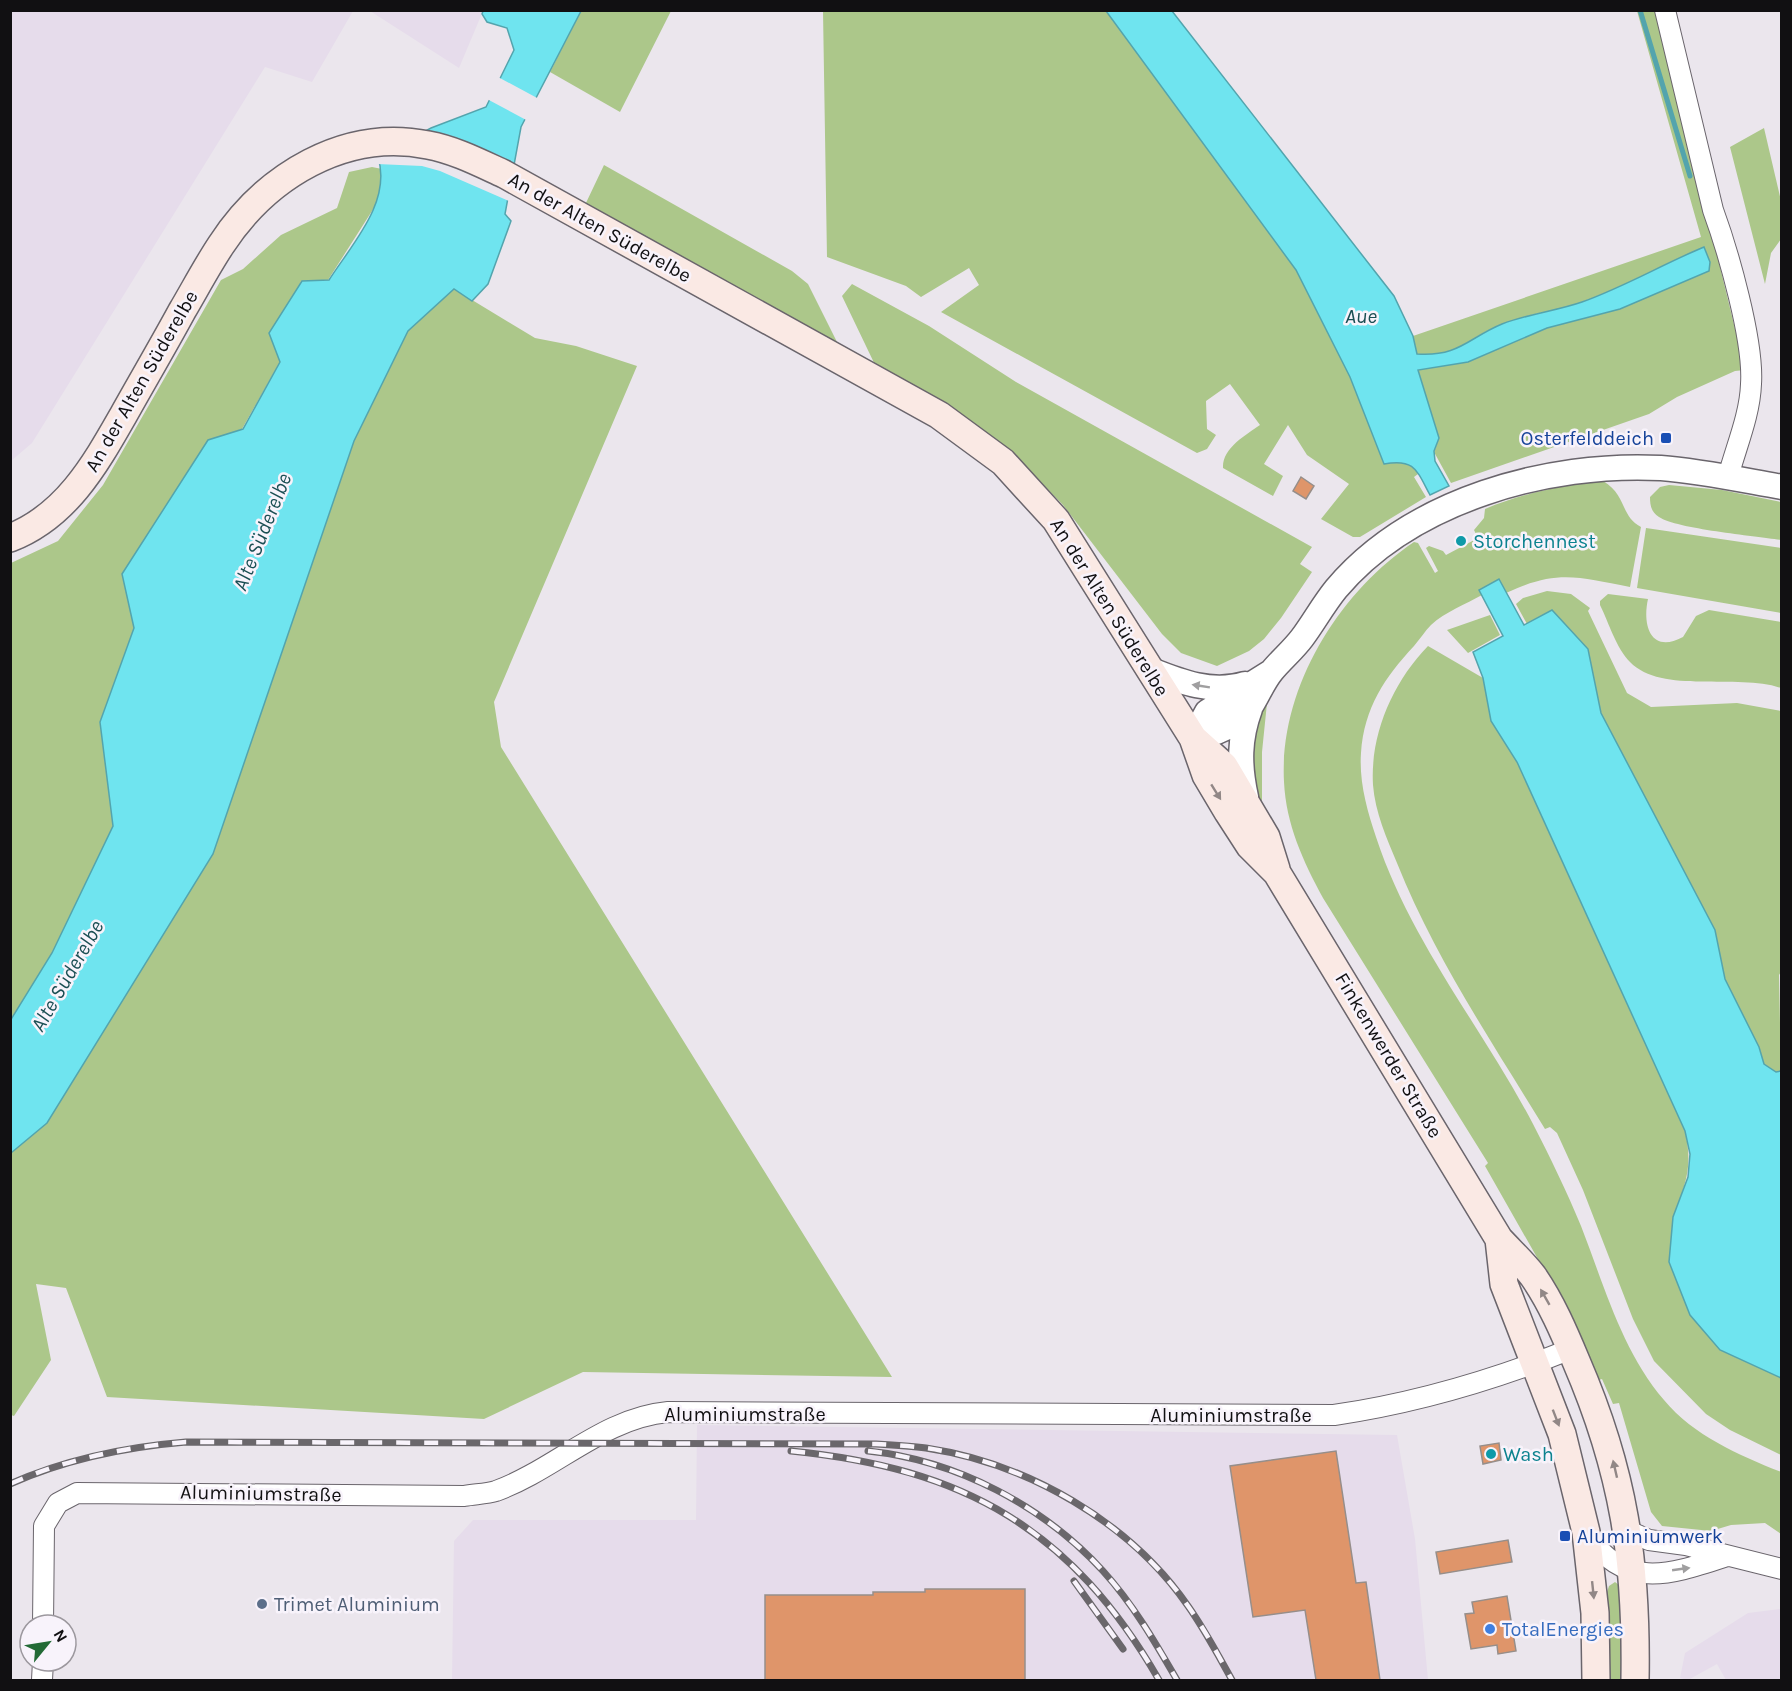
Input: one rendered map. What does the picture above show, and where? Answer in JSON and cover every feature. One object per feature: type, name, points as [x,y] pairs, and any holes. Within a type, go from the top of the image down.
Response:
[{"type":"main road","name":"An der Alten Süderelbe","points":[[10,538],[33,527],[78,489],[103,451],[221,245],[234,226],[284,178],[306,164],[336,151],[385,141],[429,145],[479,162],[588,219],[939,416],[984,446],[1023,481],[1056,520],[1193,738]]},
{"type":"main road","name":"Finkenwerder Straße","points":[[1193,738],[1224,766],[1266,837],[1277,873]]},
{"type":"main road","name":"Finkenwerder Straße","points":[[1193,738],[1206,775],[1228,812],[1250,846],[1277,873],[1499,1239],[1532,1275],[1571,1349],[1604,1430],[1627,1527],[1634,1573],[1635,1680]]},
{"type":"main road","name":"Finkenwerder Straße","points":[[1499,1239],[1504,1284],[1562,1434],[1586,1532],[1595,1613],[1596,1680]]},
{"type":"street","points":[[1665,10],[1713,210],[1724,240],[1751,371],[1749,399],[1728,477]]},
{"type":"street","points":[[1193,738],[1208,712],[1262,677],[1302,637],[1337,588],[1368,559],[1435,514],[1478,495],[1526,480],[1576,470],[1632,467],[1662,468],[1782,487]]},
{"type":"street","points":[[1151,670],[1183,682],[1213,688],[1237,686],[1262,677]]},
{"type":"street","points":[[1246,802],[1240,748],[1242,730],[1262,677]]},
{"type":"street","points":[[1193,738],[1222,730],[1250,709]]},
{"type":"street","name":"Aluminiumstraße","points":[[43,1613],[45,1526],[58,1503],[77,1493],[464,1496],[494,1492],[527,1477],[626,1421],[647,1414],[1334,1415],[1416,1400],[1535,1363],[1571,1349]]},
{"type":"street","points":[[1627,1527],[1633,1533],[1649,1540],[1686,1545],[1782,1569]]},
{"type":"street","points":[[1586,1532],[1603,1556],[1619,1567],[1634,1573],[1682,1569],[1727,1556]]},
{"type":"shaded area","points":[[11,10],[353,11],[312,82],[265,67],[32,443],[11,461]]},
{"type":"shaded area","points":[[370,11],[483,11],[459,68]]},
{"type":"shaded area","points":[[697,1425],[1397,1435],[1415,1539],[1428,1680],[452,1680],[454,1541],[473,1520],[696,1520]]},
{"type":"shaded area","points":[[1781,1609],[1781,1680],[1726,1680],[1717,1664],[1688,1680],[1680,1678],[1685,1653],[1748,1613]]},
{"type":"green space","points":[[581,11],[671,11],[620,112],[550,72]]},
{"type":"green space","points":[[823,11],[1106,11],[1296,270],[1350,377],[1384,464],[1399,462],[1415,469],[1418,474],[1414,477],[1426,497],[1360,537],[1353,537],[1321,519],[1349,484],[1307,455],[1288,425],[1264,464],[1283,476],[1273,496],[1223,468],[1226,454],[1231,448],[1260,425],[1230,384],[1206,401],[1207,429],[1216,435],[1207,449],[1197,453],[941,312],[979,285],[969,268],[921,297],[906,286],[827,257]]},
{"type":"green space","points":[[1637,11],[1658,11],[1745,370],[1735,371],[1677,397],[1649,414],[1451,483],[1434,452],[1439,438],[1418,370],[1468,362],[1547,328],[1620,309],[1710,262],[1704,247],[1582,302],[1502,324],[1453,350],[1443,353],[1417,354],[1413,336],[1701,237]]},
{"type":"green space","points":[[1764,128],[1782,205],[1781,239],[1771,253],[1765,284],[1730,147]]},
{"type":"green space","points":[[604,165],[792,271],[808,284],[840,348],[585,205]]},
{"type":"green space","points":[[372,167],[382,169],[379,200],[328,280],[301,281],[280,362],[242,429],[208,441],[122,574],[134,628],[100,722],[113,826],[52,953],[11,1021],[11,563],[58,541],[103,485],[221,280],[243,269],[281,235],[337,208],[349,172]]},
{"type":"green space","points":[[852,284],[929,326],[1016,382],[1312,547],[1300,564],[1312,572],[1264,639],[1249,651],[1217,666],[1181,653],[1162,634],[1063,505],[1021,462],[877,369],[842,296]]},
{"type":"green space","points":[[454,289],[535,338],[576,346],[637,366],[494,702],[501,747],[892,1377],[583,1372],[484,1419],[107,1397],[66,1288],[36,1284],[51,1360],[14,1416],[11,1415],[11,1153],[47,1123],[213,854],[354,441],[408,331]]},
{"type":"green space","points":[[1603,481],[1616,493],[1630,517],[1641,527],[1630,587],[1568,577],[1524,585],[1506,593],[1498,580],[1480,590],[1482,595],[1437,620],[1394,669],[1371,708],[1366,722],[1361,753],[1362,785],[1376,837],[1408,913],[1448,984],[1513,1088],[1539,1136],[1576,1213],[1625,1339],[1649,1381],[1676,1413],[1718,1443],[1781,1472],[1781,1534],[1765,1523],[1731,1525],[1711,1531],[1662,1526],[1651,1512],[1619,1403],[1613,1404],[1602,1379],[1599,1380],[1564,1305],[1485,1166],[1488,1163],[1323,898],[1297,842],[1285,798],[1285,747],[1292,712],[1303,679],[1319,646],[1338,616],[1386,563],[1414,542],[1418,543],[1435,573],[1438,571],[1426,548],[1429,546],[1443,551],[1446,555],[1478,538],[1474,530],[1484,518],[1485,509],[1543,490]]},
{"type":"green space","points":[[1669,485],[1722,490],[1781,502],[1781,540],[1682,525],[1659,517],[1654,513],[1650,497],[1660,487]]},
{"type":"green space","points":[[1646,528],[1781,548],[1781,613],[1637,588]]},
{"type":"green space","points":[[1547,591],[1571,594],[1590,608],[1588,611],[1627,693],[1651,707],[1737,703],[1781,711],[1782,970],[1779,975],[1781,1071],[1776,1072],[1764,1064],[1759,1047],[1725,979],[1715,930],[1601,713],[1588,649],[1552,610],[1527,624],[1516,604],[1523,598]]},
{"type":"green space","points":[[1608,594],[1648,599],[1646,619],[1648,627],[1656,640],[1663,642],[1683,637],[1696,616],[1709,610],[1781,622],[1781,688],[1744,682],[1681,681],[1661,678],[1644,672],[1630,662],[1613,635],[1600,605],[1600,601]]},
{"type":"green space","points":[[1490,615],[1500,635],[1468,653],[1447,630]]},
{"type":"green space","points":[[1428,646],[1483,678],[1491,721],[1517,762],[1685,1131],[1688,1155],[1687,1175],[1673,1217],[1720,1350],[1781,1378],[1781,1455],[1730,1430],[1706,1414],[1654,1361],[1633,1319],[1583,1190],[1557,1133],[1550,1127],[1545,1129],[1465,999],[1412,898],[1379,815],[1374,795],[1373,766],[1380,728],[1394,692],[1415,660]]},
{"type":"green space","points":[[1267,703],[1262,752],[1262,802],[1251,780],[1252,731]]},
{"type":"green space","points":[[1615,1582],[1619,1585],[1625,1680],[1609,1680],[1606,1595],[1609,1586]]},
{"type":"water","name":"Alte Süderelbe","points":[[483,11],[581,11],[521,127],[505,214],[511,221],[488,284],[472,301],[454,289],[408,331],[354,441],[213,854],[47,1123],[11,1153],[10,1021],[52,953],[113,826],[100,722],[134,628],[122,574],[208,440],[243,429],[280,362],[269,333],[302,281],[329,280],[358,237],[375,206],[379,190],[381,174],[378,157],[431,128],[486,107],[514,50],[507,28],[487,22],[482,14]]},
{"type":"water","name":"Aue","points":[[1106,11],[1172,11],[1394,296],[1413,336],[1417,354],[1443,353],[1453,350],[1502,324],[1582,302],[1704,247],[1710,262],[1709,271],[1620,309],[1547,328],[1468,362],[1418,370],[1439,438],[1434,451],[1435,461],[1449,486],[1430,495],[1414,468],[1402,463],[1384,464],[1350,377],[1296,270]]},
{"type":"water","points":[[1499,579],[1524,625],[1552,610],[1588,649],[1601,713],[1715,930],[1725,979],[1759,1047],[1764,1064],[1776,1072],[1781,1071],[1781,1378],[1720,1350],[1690,1315],[1669,1262],[1673,1217],[1688,1177],[1690,1154],[1685,1131],[1517,762],[1491,721],[1483,678],[1473,652],[1503,636],[1479,590]]},
{"type":"pier","points":[[498,77],[539,99],[528,121],[487,99]]},
{"type":"pier","points":[[422,130],[455,138],[517,167],[511,202],[440,171],[422,166],[377,164],[377,154]]},
{"type":"building","points":[[1301,477],[1314,486],[1306,499],[1293,491]]},
{"type":"building","name":"Wash","points":[[1499,1443],[1501,1460],[1483,1464],[1480,1446]]},
{"type":"building","points":[[1336,1451],[1356,1583],[1366,1582],[1380,1680],[1316,1680],[1305,1610],[1253,1617],[1230,1466]]},
{"type":"building","points":[[1508,1540],[1512,1562],[1440,1574],[1436,1552]]},
{"type":"building","points":[[925,1589],[1025,1589],[1025,1680],[765,1680],[765,1595],[873,1595],[873,1592],[925,1592]]},
{"type":"building","name":"TotalEnergies","points":[[1507,1596],[1516,1651],[1498,1654],[1497,1645],[1471,1649],[1465,1614],[1474,1613],[1472,1602]]},
{"type":"waterway","points":[[1640,10],[1690,176]]},
{"type":"railway","points":[[10,1484],[74,1461],[141,1447],[186,1442],[876,1444],[926,1448],[1001,1467],[1038,1482],[1073,1501],[1106,1523],[1137,1548],[1164,1576],[1194,1615],[1232,1680]]},
{"type":"railway","points":[[791,1451],[853,1460],[909,1473],[961,1491],[1007,1515],[1050,1546],[1089,1583],[1125,1628],[1159,1680]]},
{"type":"railway","points":[[868,1451],[934,1464],[965,1476],[996,1490],[1054,1526],[1080,1548],[1114,1584],[1143,1624],[1177,1680]]},
{"type":"railway","points":[[1074,1581],[1123,1649]]},
{"type":"place","name":"Osterfelddeich","points":[[1666,438]]},
{"type":"place","name":"Storchennest","points":[[1461,541]]},
{"type":"place","name":"Wash","points":[[1491,1454]]},
{"type":"place","name":"Aluminiumwerk","points":[[1565,1536]]},
{"type":"place","name":"Trimet Aluminium","points":[[262,1604]]},
{"type":"place","name":"TotalEnergies","points":[[1490,1629]]}]
